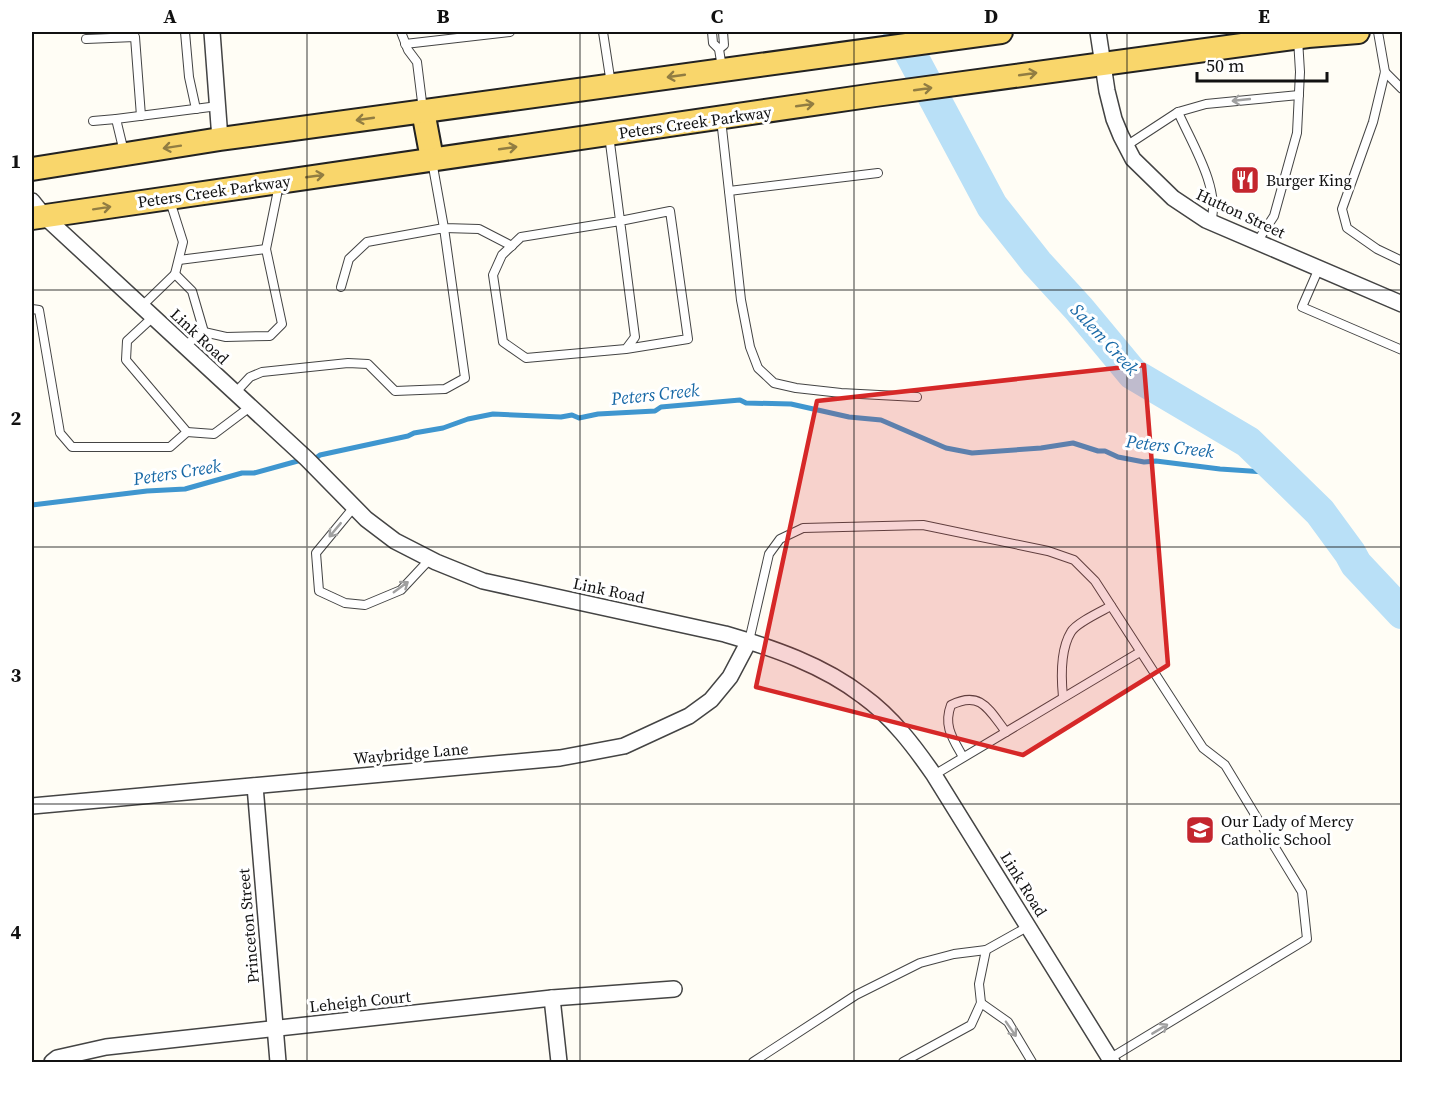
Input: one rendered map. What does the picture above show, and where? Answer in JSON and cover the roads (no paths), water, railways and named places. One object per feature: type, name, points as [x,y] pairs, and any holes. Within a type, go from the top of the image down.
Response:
[{"type":"main road","points":[[32,169],[220,139],[612,85],[721,59],[859,51],[1001,32]]},
{"type":"main road","name":"Peters Creek Parkway","points":[[36,212],[169,197],[875,95],[1298,38],[1358,32]]},
{"type":"main road","points":[[423,111],[432,159]]},
{"type":"street","points":[[212,32],[220,139]]},
{"type":"street","name":"Hutton Street","points":[[1098,32],[1114,119],[1126,146],[1134,159],[1173,198],[1211,222],[1402,304]]},
{"type":"street","name":"Link Road","points":[[36,212],[307,459],[366,519],[395,541],[430,559],[483,580],[749,641],[795,657],[838,678],[864,696],[907,739],[934,775],[1111,1061]]},
{"type":"street","name":"Waybridge Lane","points":[[32,806],[560,758],[624,746],[689,716],[711,700],[730,677],[749,641]]},
{"type":"street","name":"Princeton Street","points":[[255,786],[278,1062]]},
{"type":"street","name":"Leheigh Court","points":[[52,1062],[57,1058],[106,1047],[552,998],[674,989]]},
{"type":"street","points":[[552,998],[559,1062]]},
{"type":"lane","points":[[185,32],[189,78],[196,109]]},
{"type":"lane","points":[[401,32],[405,44],[417,63],[423,111]]},
{"type":"lane","points":[[405,44],[510,32]]},
{"type":"lane","points":[[603,32],[612,85]]},
{"type":"lane","points":[[712,32],[713,42],[721,59]]},
{"type":"lane","points":[[721,59],[724,45],[723,32]]},
{"type":"lane","points":[[1378,32],[1385,72],[1372,122],[1342,209],[1347,228],[1377,249],[1402,261]]},
{"type":"lane","points":[[86,39],[137,34],[141,116]]},
{"type":"lane","points":[[1257,242],[1274,216],[1297,133],[1298,38]]},
{"type":"lane","points":[[1385,72],[1402,89]]},
{"type":"lane","points":[[1126,146],[1178,112],[1206,104],[1299,95]]},
{"type":"lane","points":[[93,121],[218,106]]},
{"type":"lane","points":[[1178,112],[1210,188],[1214,205],[1211,222]]},
{"type":"lane","points":[[721,118],[741,300],[750,347],[759,368],[774,383],[796,388],[917,397]]},
{"type":"lane","points":[[116,119],[124,154]]},
{"type":"lane","points":[[609,134],[635,337],[626,349]]},
{"type":"lane","points":[[235,393],[250,377],[262,372],[348,363],[368,364],[395,391],[445,389],[465,378],[432,159]]},
{"type":"lane","points":[[729,191],[878,173]]},
{"type":"lane","points":[[184,346],[204,332],[226,337],[270,336],[282,324],[266,249],[280,181]]},
{"type":"lane","points":[[169,197],[183,242],[176,274],[127,341],[126,360],[187,432],[214,434],[250,407]]},
{"type":"lane","points":[[669,211],[688,339],[626,349],[526,358],[503,342],[493,275],[502,255],[512,246],[521,237],[669,211]]},
{"type":"lane","points":[[341,288],[350,259],[367,242],[444,228],[479,229],[512,246]]},
{"type":"lane","points":[[179,260],[266,249]]},
{"type":"lane","points":[[1319,268],[1302,307],[1402,350]]},
{"type":"lane","points":[[176,274],[192,291],[204,332]]},
{"type":"lane","points":[[32,309],[39,310],[60,433],[72,447],[170,447],[187,432]]},
{"type":"lane","points":[[354,507],[316,553],[318,591],[345,603],[365,605],[401,590],[430,559]]},
{"type":"lane","points":[[749,641],[769,554],[780,539],[803,528],[923,525],[1048,551],[1074,560],[1095,581],[1203,748],[1225,765],[1302,892],[1307,939],[1111,1061]]},
{"type":"lane","points":[[1063,697],[1061,679],[1065,649],[1072,630],[1111,606]]},
{"type":"lane","points":[[934,775],[1140,652]]},
{"type":"lane","points":[[964,756],[948,727],[947,716],[951,705],[964,699],[978,701],[987,707],[1006,732]]},
{"type":"lane","points":[[753,1062],[856,995],[920,963],[954,954],[986,950],[1029,926]]},
{"type":"lane","points":[[903,1062],[971,1025],[981,1003],[979,984],[986,950]]},
{"type":"lane","points":[[981,1003],[1008,1022],[1032,1062]]},
{"type":"waterway","name":"Salem Creek","points":[[899,32],[992,206],[1037,263],[1133,374],[1248,442],[1320,512],[1356,564],[1402,613]]},
{"type":"waterway","name":"Peters Creek","points":[[32,505],[147,491],[185,489],[242,473],[254,473],[493,414],[561,417],[572,415],[579,418],[598,414],[655,411],[661,407],[740,400],[746,403],[791,404],[849,417],[881,420],[946,448],[972,453],[1041,448],[1073,443],[1105,451],[1118,457],[1144,462],[1156,461],[1280,473]]},
{"type":"place","name":"Burger King","points":[[1245,180]]},
{"type":"place","name":"Our Lady of Mercy Catholic School","points":[[1200,830]]}]
